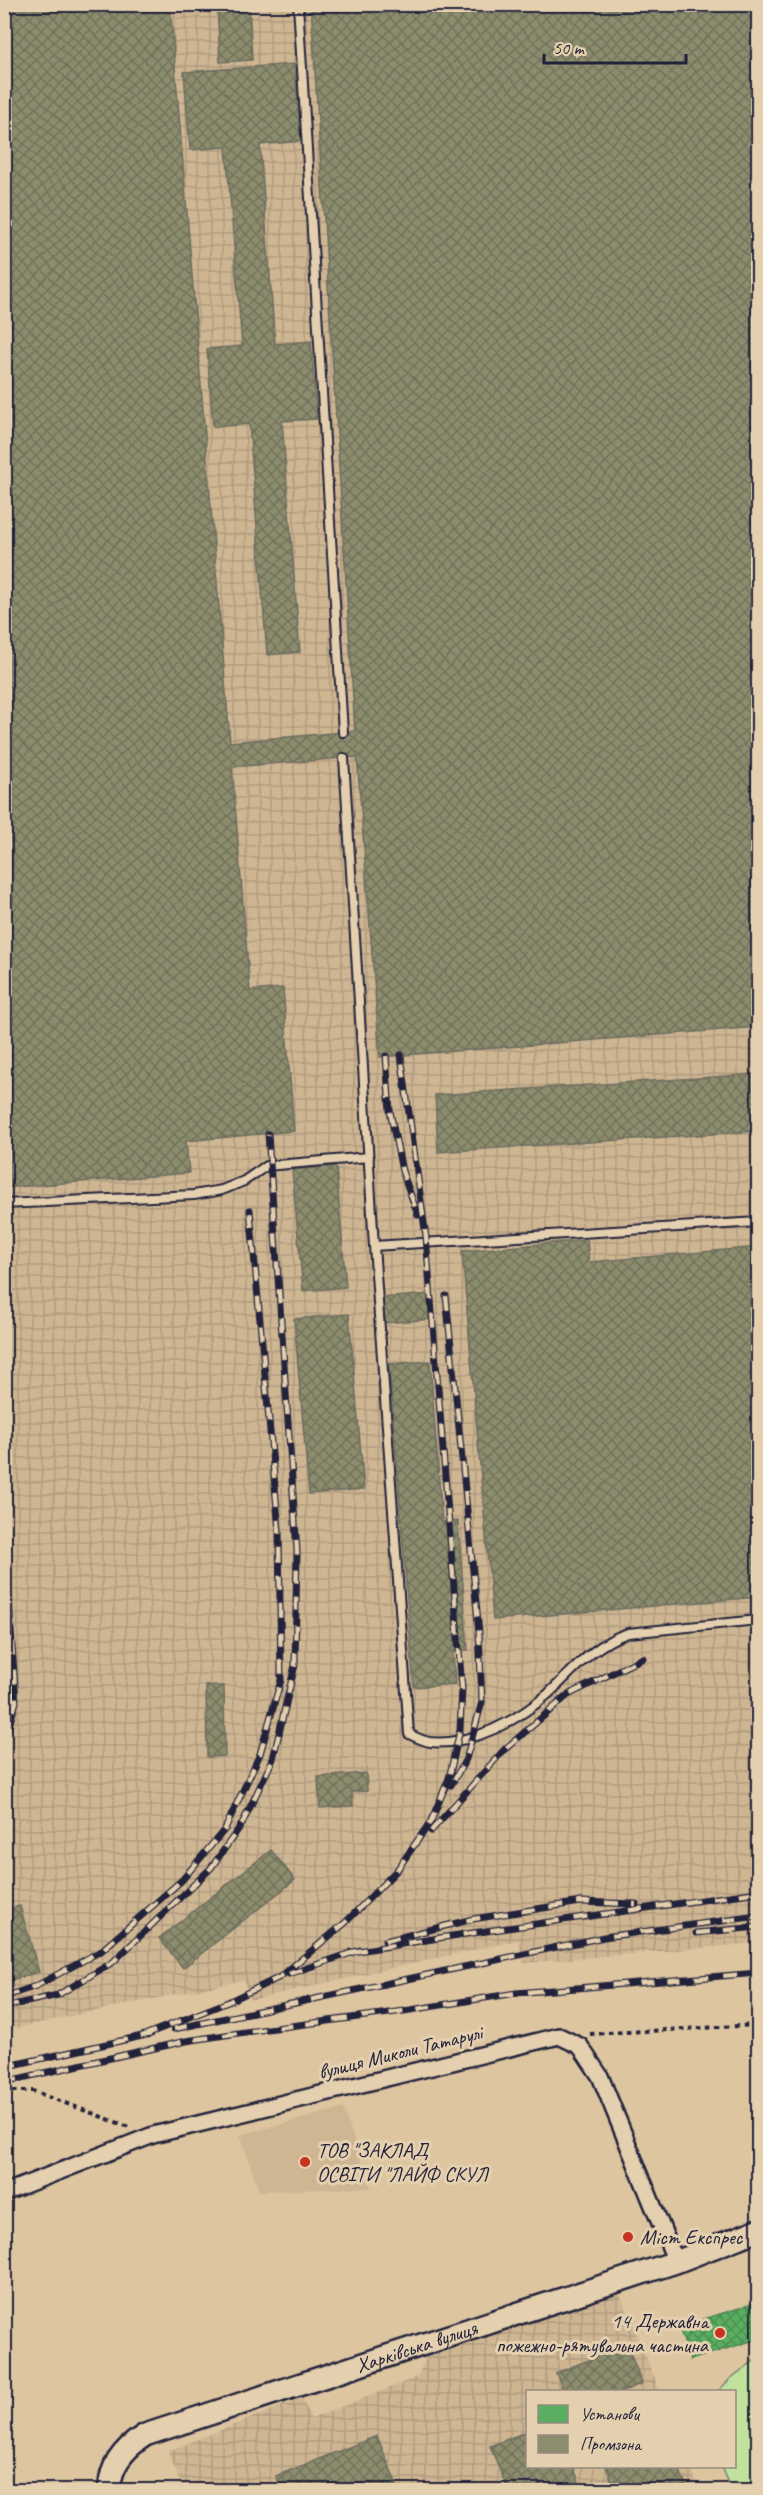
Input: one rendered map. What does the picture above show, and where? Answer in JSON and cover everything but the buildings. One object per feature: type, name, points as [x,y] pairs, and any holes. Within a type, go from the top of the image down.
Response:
[{"type":"street","name":"вулиця Миколи Татарулі","points":[[4,2193],[153,2135],[559,2036]]},
{"type":"street","points":[[559,2036],[580,2046],[600,2076],[676,2262]]},
{"type":"street","name":"Харківська вулиця","points":[[110,2490],[116,2463],[128,2446],[145,2435],[676,2262],[759,2230]]},
{"type":"lane","points":[[298,4],[343,732]]},
{"type":"lane","points":[[344,758],[374,1246],[409,1734],[430,1742],[456,1740],[500,1726],[525,1712],[548,1694],[581,1661],[613,1638],[628,1634],[759,1620]]},
{"type":"lane","points":[[4,1204],[194,1195],[244,1181],[266,1166],[369,1157]]},
{"type":"lane","points":[[374,1246],[759,1222]]},
{"type":"path","points":[[559,2036],[759,2025]]},
{"type":"path","points":[[4,2091],[33,2091],[153,2135]]},
{"type":"shaded area","points":[[5,5],[758,5],[758,1943],[524,1963],[518,1940],[250,2000],[244,1980],[5,2030]]},
{"type":"shaded area","name":"ТОВ \"ЗАКЛАД ОСВІТИ \"ЛАЙФ СКУЛ","points":[[343,2108],[371,2188],[259,2191],[240,2135]]},
{"type":"shaded area","points":[[620,2294],[660,2390],[526,2390],[526,2468],[690,2468],[700,2490],[183,2490],[168,2451],[302,2398],[311,2419],[417,2377],[427,2356]]},
{"type":"green space","points":[[758,2358],[758,2490],[731,2490],[721,2468],[736,2468],[736,2390],[719,2390]]},
{"type":"railway","points":[[142,2036],[228,2002],[280,1977],[345,1923],[397,1870],[431,1821],[449,1778],[460,1730],[462,1688],[426,1237],[401,1055]]},
{"type":"railway","points":[[386,1056],[390,1111],[402,1171],[418,1215]]},
{"type":"railway","points":[[4,2007],[58,1995],[113,1962],[211,1868],[242,1824],[273,1759],[295,1665],[297,1551],[268,1134]]},
{"type":"railway","points":[[4,1997],[36,1986],[101,1951],[182,1880],[225,1829],[260,1754],[281,1680],[279,1531],[250,1210]]},
{"type":"railway","points":[[446,1296],[479,1632],[482,1702],[466,1759],[451,1785]]},
{"type":"railway","points":[[4,1530],[16,1702],[4,1742]]},
{"type":"railway","points":[[431,1831],[504,1750],[568,1695],[643,1658]]},
{"type":"railway","points":[[352,1952],[758,1892]]},
{"type":"railway","points":[[385,1941],[473,1919],[581,1902],[636,1904]]},
{"type":"railway","points":[[174,2029],[604,1937],[758,1916]]},
{"type":"railway","points":[[696,1933],[758,1927]]},
{"type":"railway","points":[[289,1974],[360,1950]]},
{"type":"railway","points":[[4,2082],[186,2041],[245,2032],[404,2011],[516,1993],[758,1973]]},
{"type":"railway","points":[[4,2067],[151,2034]]},
{"type":"place","name":"ТОВ \"ЗАКЛАД ОСВІТИ \"ЛАЙФ СКУЛ","points":[[305,2162]]},
{"type":"place","name":"Міст Експрес","points":[[628,2237]]},
{"type":"place","name":"14 Державна пожежно-рятувальна частина","points":[[720,2333]]}]
